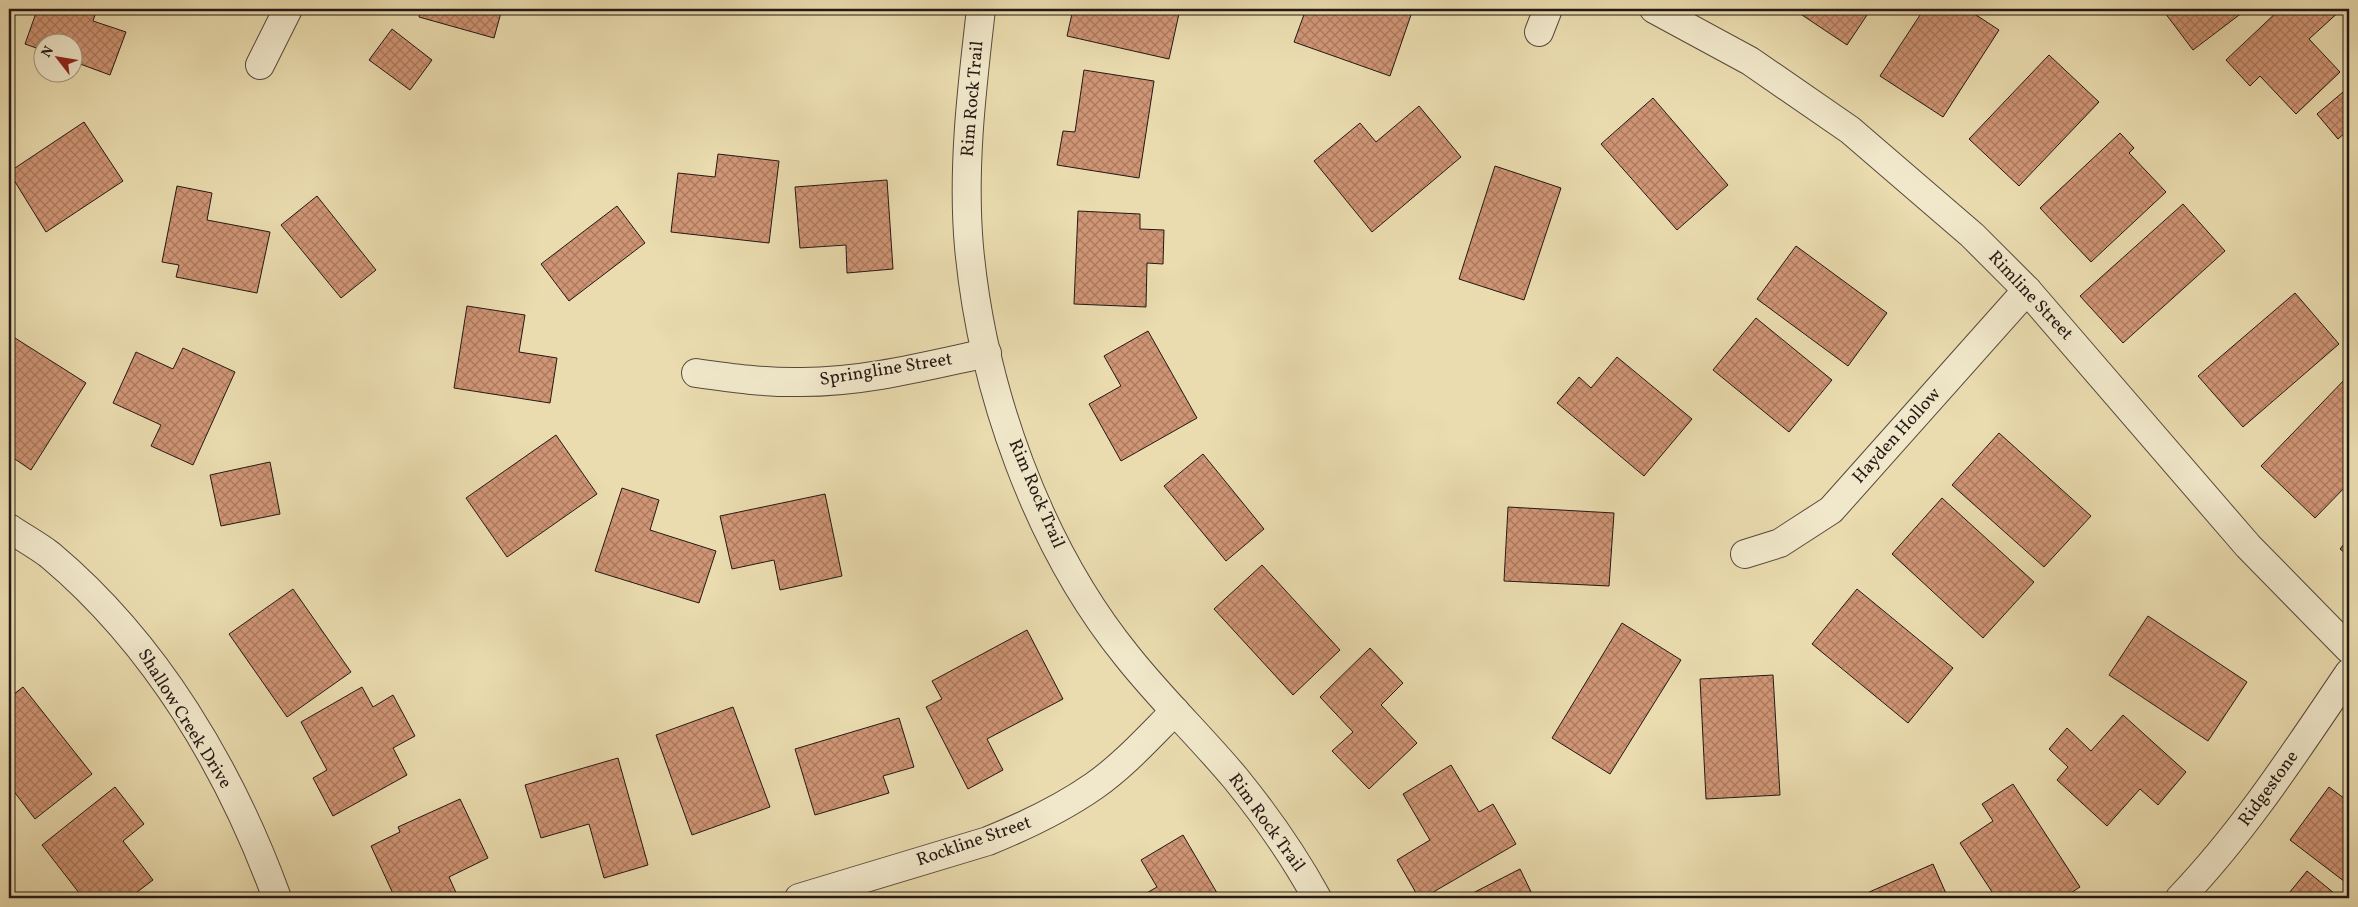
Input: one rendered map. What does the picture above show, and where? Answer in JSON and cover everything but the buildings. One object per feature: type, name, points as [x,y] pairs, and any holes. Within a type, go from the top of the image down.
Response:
[{"type":"street","points":[[260,64],[288,9]]},
{"type":"street","name":"Rim Rock Trail","points":[[981,9],[971,105],[967,199],[973,277],[987,353],[1013,444],[1038,508],[1085,596],[1113,637],[1256,805],[1317,898]]},
{"type":"street","name":"Rimline Street","points":[[1654,9],[1750,61],[1850,130],[1972,235],[2027,290],[2248,546],[2349,649]]},
{"type":"street","name":"Hayden Hollow","points":[[1746,554],[1780,543],[1831,510],[2027,290]]},
{"type":"street","name":"Springline Street","points":[[696,373],[749,380],[803,382],[856,379],[987,353]]},
{"type":"street","name":"Shallow Creek Drive","points":[[9,528],[49,554],[97,599],[152,662],[218,764],[260,851],[277,898]]},
{"type":"street","name":"Ridgestone","points":[[2180,898],[2214,862],[2266,795],[2349,673]]},
{"type":"street","name":"Rockline Street","points":[[799,898],[988,841],[1026,825],[1095,786],[1122,763],[1175,711]]}]
